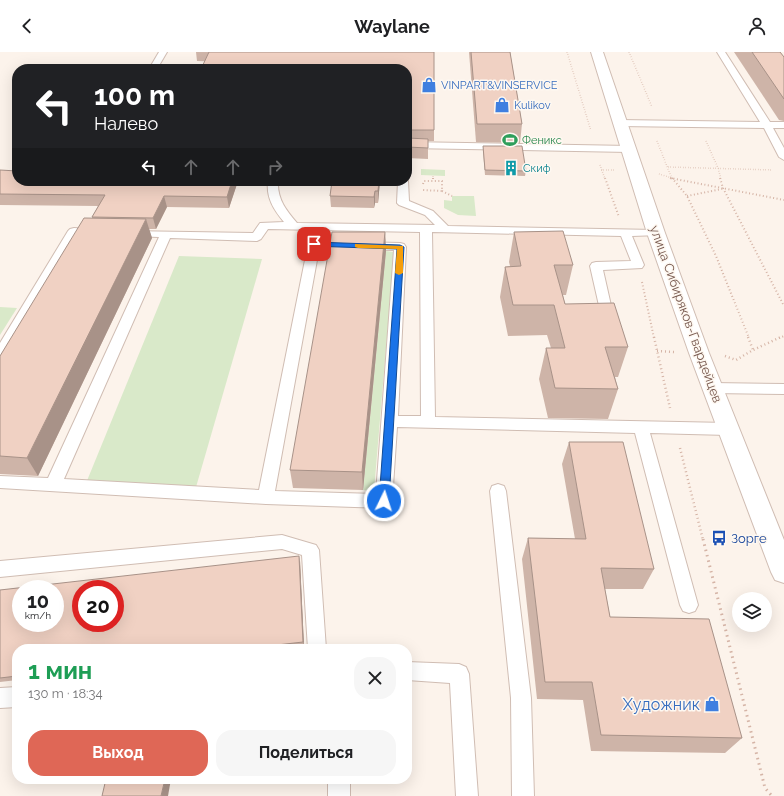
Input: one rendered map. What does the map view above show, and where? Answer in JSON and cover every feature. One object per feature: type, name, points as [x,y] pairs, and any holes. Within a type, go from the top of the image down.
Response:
[{"type":"street","name":"улица Сибиряков-Гвардейцев","points":[[597,52],[656,233],[712,388],[784,572]]},
{"type":"lane","points":[[156,64],[163,52]]},
{"type":"lane","points":[[721,52],[767,125],[784,157]]},
{"type":"lane","points":[[619,123],[784,125]]},
{"type":"lane","points":[[412,145],[629,149]]},
{"type":"lane","points":[[273,186],[274,197],[281,212],[294,226]]},
{"type":"lane","points":[[403,186],[403,203],[429,213],[445,229]]},
{"type":"lane","points":[[0,354],[74,231],[258,237],[264,225],[656,233]]},
{"type":"lane","points":[[266,497],[314,244],[316,226]]},
{"type":"lane","points":[[426,228],[428,422]]},
{"type":"lane","points":[[606,310],[596,266],[638,264],[625,232]]},
{"type":"lane","points":[[53,485],[166,234]]},
{"type":"lane","points":[[0,482],[266,497],[384,501],[400,247],[314,244]]},
{"type":"lane","points":[[712,388],[784,389]]},
{"type":"lane","points":[[390,421],[728,429]]},
{"type":"lane","points":[[641,428],[689,605]]},
{"type":"lane","points":[[498,491],[521,698],[523,796]]},
{"type":"lane","points":[[0,569],[282,542],[310,550],[317,644]]},
{"type":"lane","points":[[412,671],[459,674],[467,796]]},
{"type":"lane","points":[[0,698],[12,697]]},
{"type":"lane","points":[[339,784],[339,796]]},
{"type":"path","points":[[629,52],[659,123],[654,133],[672,178],[687,196],[716,256],[734,299],[752,350]]},
{"type":"path","points":[[698,124],[718,168],[723,188],[784,306]]},
{"type":"path","points":[[668,167],[777,170]]},
{"type":"path","points":[[601,170],[652,172],[672,178],[784,200]]},
{"type":"path","points":[[433,176],[433,181]]},
{"type":"path","points":[[442,191],[442,181],[424,181],[423,191],[442,191],[452,196]]},
{"type":"path","points":[[412,184],[423,186]]},
{"type":"path","points":[[687,196],[723,188]]},
{"type":"path","points":[[638,264],[675,428],[765,788],[772,796]]},
{"type":"green space","points":[[421,169],[445,170],[445,176],[421,175]]},
{"type":"green space","points":[[452,196],[474,196],[476,216],[458,215],[444,208],[444,200],[452,201]]},
{"type":"green space","points":[[386,251],[394,252],[374,491],[363,490]]},
{"type":"green space","points":[[179,256],[262,259],[194,494],[84,488]]},
{"type":"green space","points":[[0,307],[17,308],[0,335]]},
{"type":"building","points":[[209,52],[434,52],[434,130],[412,130],[412,64],[203,64]]},
{"type":"building","points":[[471,52],[510,52],[522,124],[477,124]]},
{"type":"building","points":[[752,52],[780,52],[784,57],[784,99]]},
{"type":"building","points":[[412,138],[428,139],[428,148],[412,147]]},
{"type":"building","points":[[483,146],[522,146],[526,171],[485,170]]},
{"type":"building","points":[[0,170],[12,171],[12,186],[230,186],[227,197],[164,196],[153,218],[92,217],[105,195],[0,194]]},
{"type":"building","points":[[331,186],[378,186],[378,191],[375,191],[374,197],[330,196]]},
{"type":"building","points":[[84,218],[146,219],[27,458],[0,456],[0,356]]},
{"type":"building","points":[[563,231],[573,265],[554,265],[565,304],[614,303],[628,347],[605,347],[618,389],[555,388],[546,348],[565,348],[554,305],[513,305],[505,267],[521,266],[514,232]]},
{"type":"building","points":[[332,232],[385,232],[362,472],[290,470]]},
{"type":"building","points":[[569,442],[623,442],[654,569],[601,568],[610,617],[709,619],[742,738],[601,735],[592,682],[545,682],[528,538],[586,539]]},
{"type":"building","points":[[299,556],[303,642],[286,644],[12,644],[12,677],[0,678],[0,590],[12,589],[12,632],[64,632],[64,583],[72,582],[72,632],[124,632],[124,580],[88,580]]},
{"type":"building","points":[[105,784],[164,784],[161,796],[102,796]]},
{"type":"slow traffic","points":[[358,246],[400,247],[399,273]]},
{"type":"place","name":"VINPART&VINSERVICE","points":[[429,85]]},
{"type":"place","name":"Kulikov","points":[[502,105]]},
{"type":"place","name":"Феникс","points":[[510,140]]},
{"type":"place","name":"Скиф","points":[[511,168]]},
{"type":"place","name":"Зорге","points":[[719,538]]},
{"type":"place","name":"Художник","points":[[712,704]]},
{"type":"route","points":[[314,244],[400,247],[384,501]]}]
